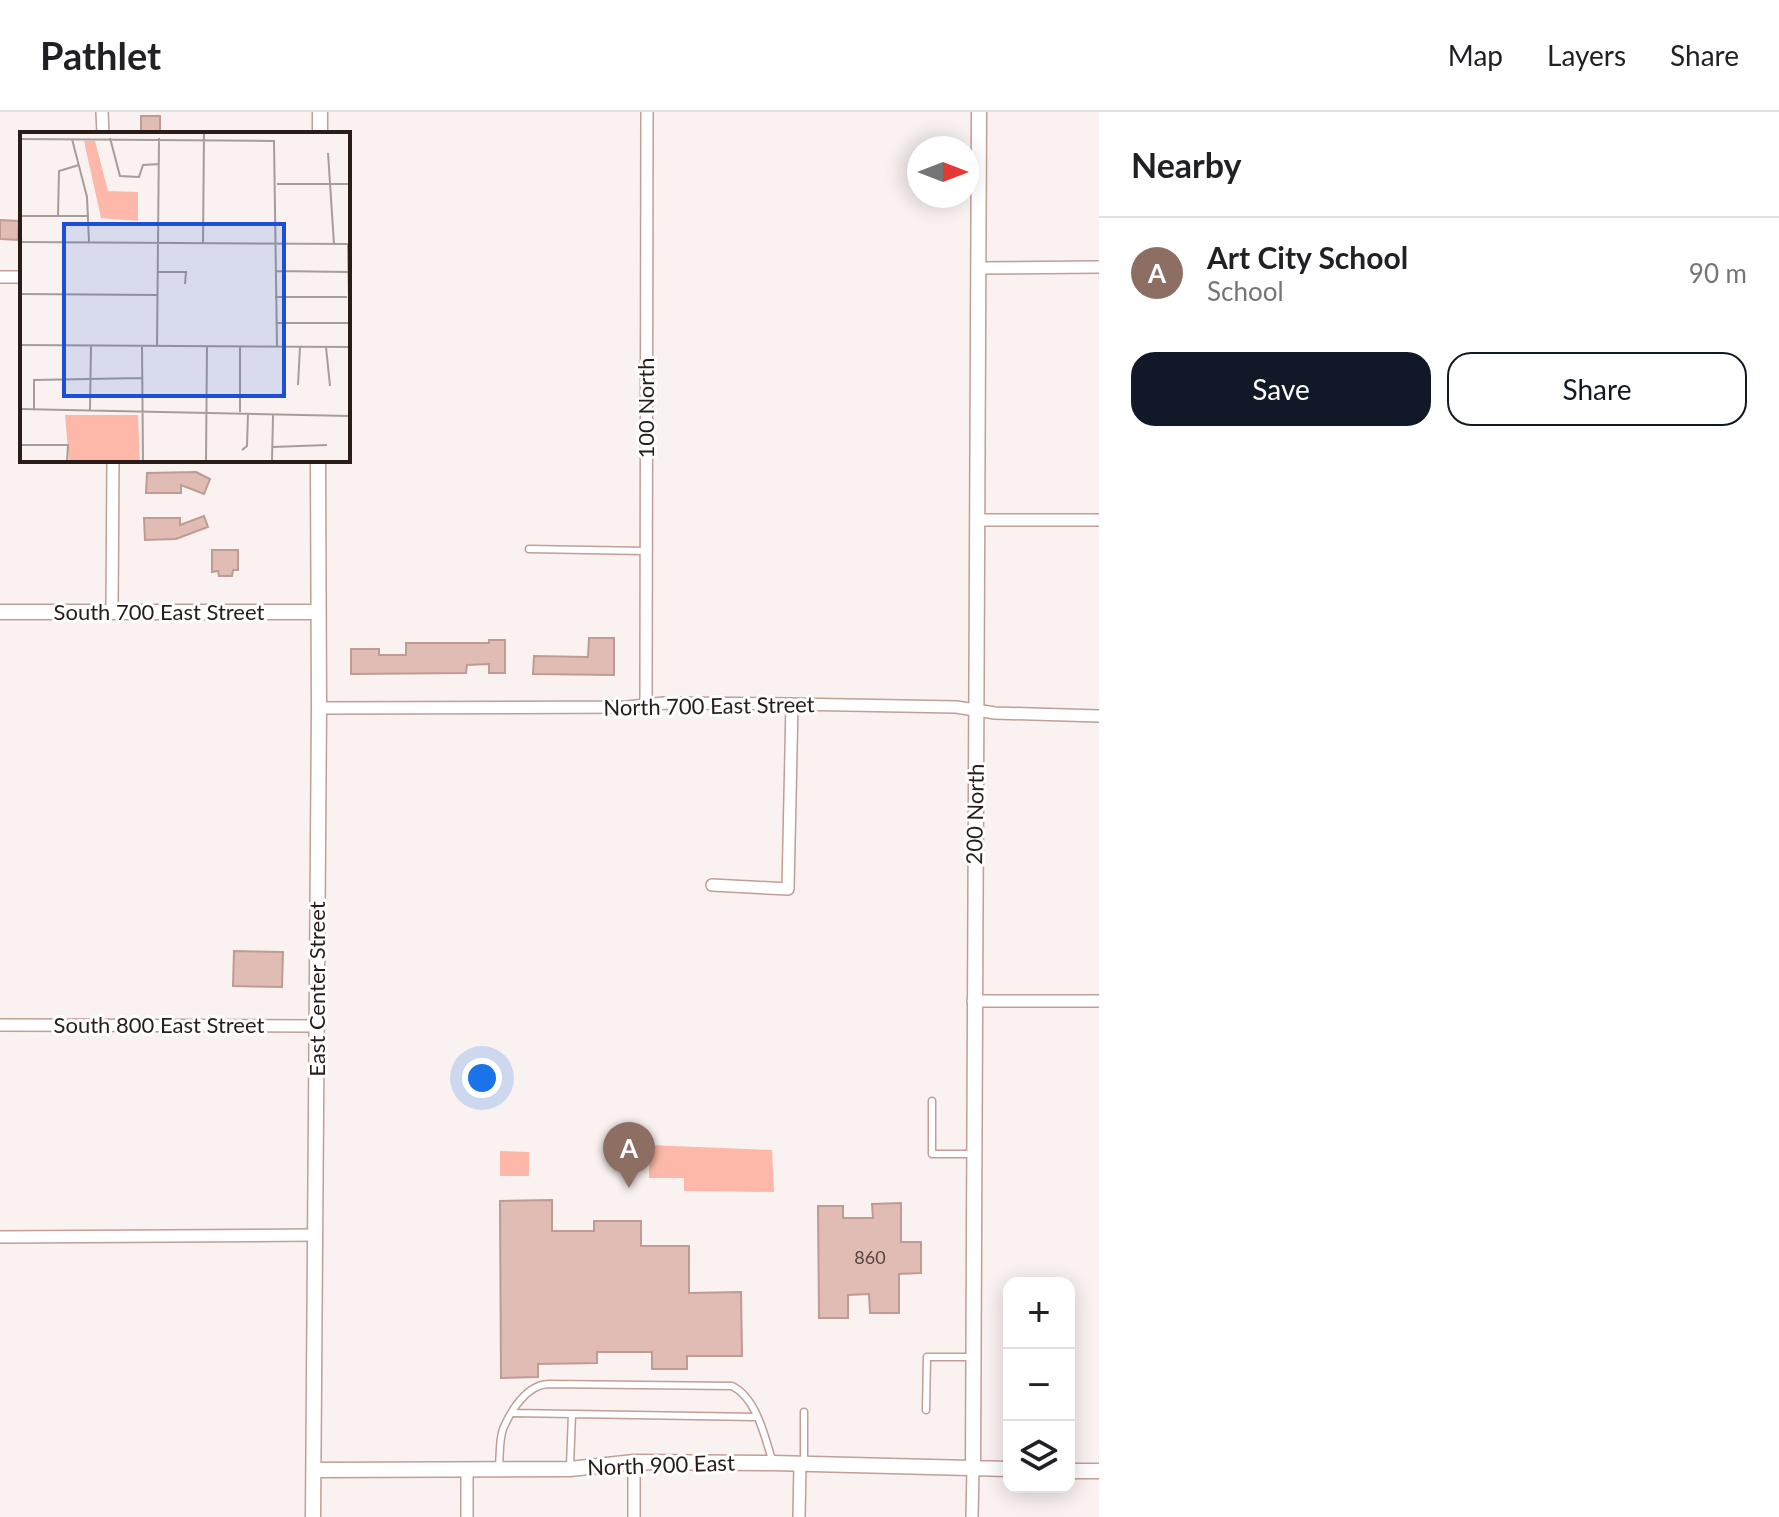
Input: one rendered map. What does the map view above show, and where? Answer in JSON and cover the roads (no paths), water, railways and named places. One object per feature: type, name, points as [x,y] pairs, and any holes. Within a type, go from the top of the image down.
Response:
[{"type":"street","points":[[102,112],[103,132]]},
{"type":"street","name":"100 North","points":[[646,704],[647,112]]},
{"type":"street","name":"200 North","points":[[972,1517],[979,112]]},
{"type":"street","points":[[978,268],[1099,267]]},
{"type":"street","points":[[112,611],[113,462]]},
{"type":"street","name":"East Center Street","points":[[313,1517],[318,462]]},
{"type":"street","points":[[976,520],[1099,520]]},
{"type":"street","name":"South 700 East Street","points":[[0,612],[318,612]]},
{"type":"street","points":[[712,885],[788,889],[792,704]]},
{"type":"street","name":"North 700 East Street","points":[[319,708],[792,704],[1099,716]]},
{"type":"street","points":[[973,1001],[1099,1001]]},
{"type":"street","name":"South 800 East Street","points":[[0,1025],[317,1026]]},
{"type":"street","points":[[0,1237],[316,1235]]},
{"type":"street","points":[[634,1462],[634,1517]]},
{"type":"street","name":"North 900 East","points":[[314,1470],[570,1469],[634,1462],[1003,1469]]},
{"type":"street","points":[[799,1517],[802,1464]]},
{"type":"street","points":[[467,1471],[467,1517]]},
{"type":"street","points":[[1075,1471],[1099,1471]]},
{"type":"lane","points":[[529,549],[645,551]]},
{"type":"lane","points":[[932,1101],[932,1154],[973,1154]]},
{"type":"lane","points":[[926,1410],[927,1357],[973,1357]]},
{"type":"lane","points":[[498,1470],[503,1429],[525,1395],[541,1385],[725,1385],[739,1389],[756,1417],[773,1463]]},
{"type":"lane","points":[[802,1464],[804,1412]]},
{"type":"lane","points":[[513,1413],[756,1417]]},
{"type":"lane","points":[[570,1469],[572,1414]]},
{"type":"place","name":"Art City School","points":[[629,1188]]}]
